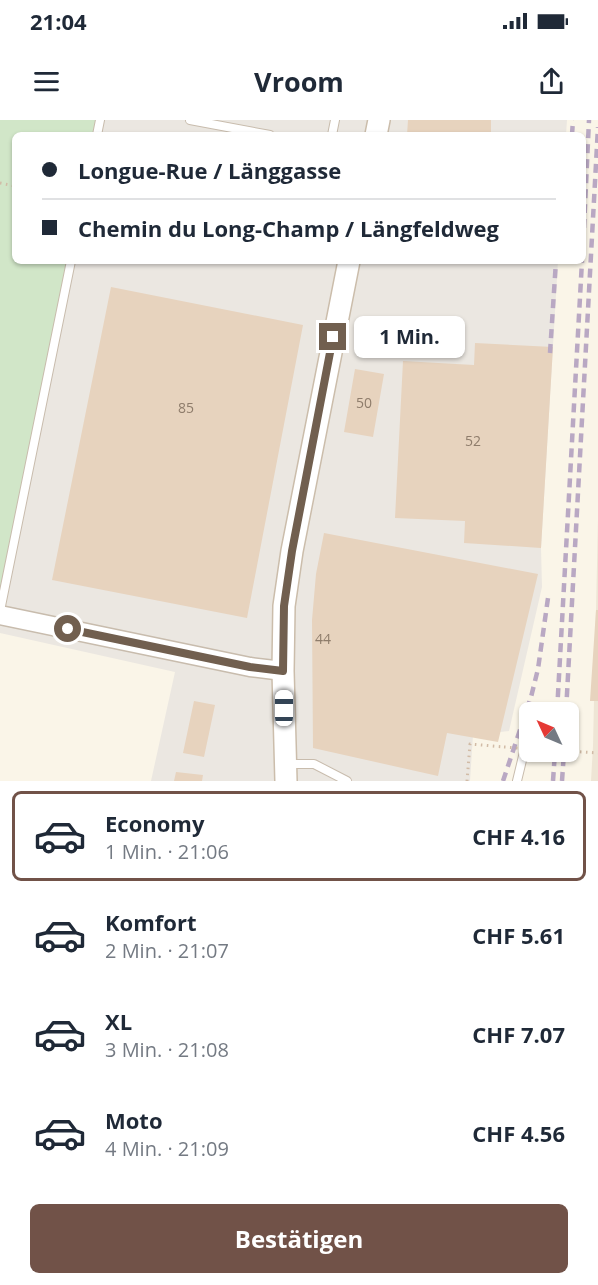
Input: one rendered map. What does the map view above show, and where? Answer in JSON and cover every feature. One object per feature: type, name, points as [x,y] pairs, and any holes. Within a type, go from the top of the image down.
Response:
[{"type":"main road","points":[[286,772],[284,606],[292,551],[348,264]]},
{"type":"street","points":[[0,613],[250,667],[283,671]]},
{"type":"lane","points":[[190,120],[254,132]]},
{"type":"lane","points":[[0,613],[70,264]]},
{"type":"lane","points":[[517,781],[523,762]]},
{"type":"lane","points":[[286,772],[314,764],[347,781]]},
{"type":"path","points":[[467,781],[470,744],[519,749]]},
{"type":"path","points":[[579,752],[598,753]]},
{"type":"shaded area","points":[[100,120],[567,120],[566,132],[98,132]]},
{"type":"shaded area","points":[[70,264],[558,264],[541,548],[542,587],[509,731],[473,735],[470,781],[151,781],[175,672],[0,633],[0,611]]},
{"type":"shaded area","points":[[598,519],[598,781],[591,781],[593,746]]},
{"type":"green space","points":[[0,120],[100,120],[98,132],[12,132],[12,264],[70,264],[0,611]]},
{"type":"building","points":[[408,120],[491,120],[491,132],[407,132]]},
{"type":"building","points":[[111,287],[303,325],[247,618],[52,580]]},
{"type":"building","points":[[475,343],[553,347],[541,548],[464,543],[465,521],[395,518],[403,361],[474,365]]},
{"type":"building","points":[[355,369],[384,374],[373,437],[344,432]]},
{"type":"building","points":[[324,533],[538,574],[498,742],[447,733],[438,776],[313,748],[312,620],[316,574]]},
{"type":"building","points":[[596,610],[598,610],[598,701],[590,701]]},
{"type":"building","points":[[194,701],[215,705],[204,757],[183,753]]},
{"type":"building","points":[[176,772],[203,775],[202,781],[174,781]]},
{"type":"railway","points":[[572,132],[573,120]]},
{"type":"railway","points":[[586,185],[589,120]]},
{"type":"railway","points":[[567,702],[598,127]]},
{"type":"railway","points":[[550,353],[556,264]]},
{"type":"railway","points":[[558,702],[582,264]]},
{"type":"railway","points":[[503,781],[538,669],[548,598]]},
{"type":"railway","points":[[553,781],[554,762]]},
{"type":"railway","points":[[562,781],[563,762]]},
{"type":"route","points":[[68,629],[250,667],[283,671],[284,606],[292,551],[333,337]]}]
